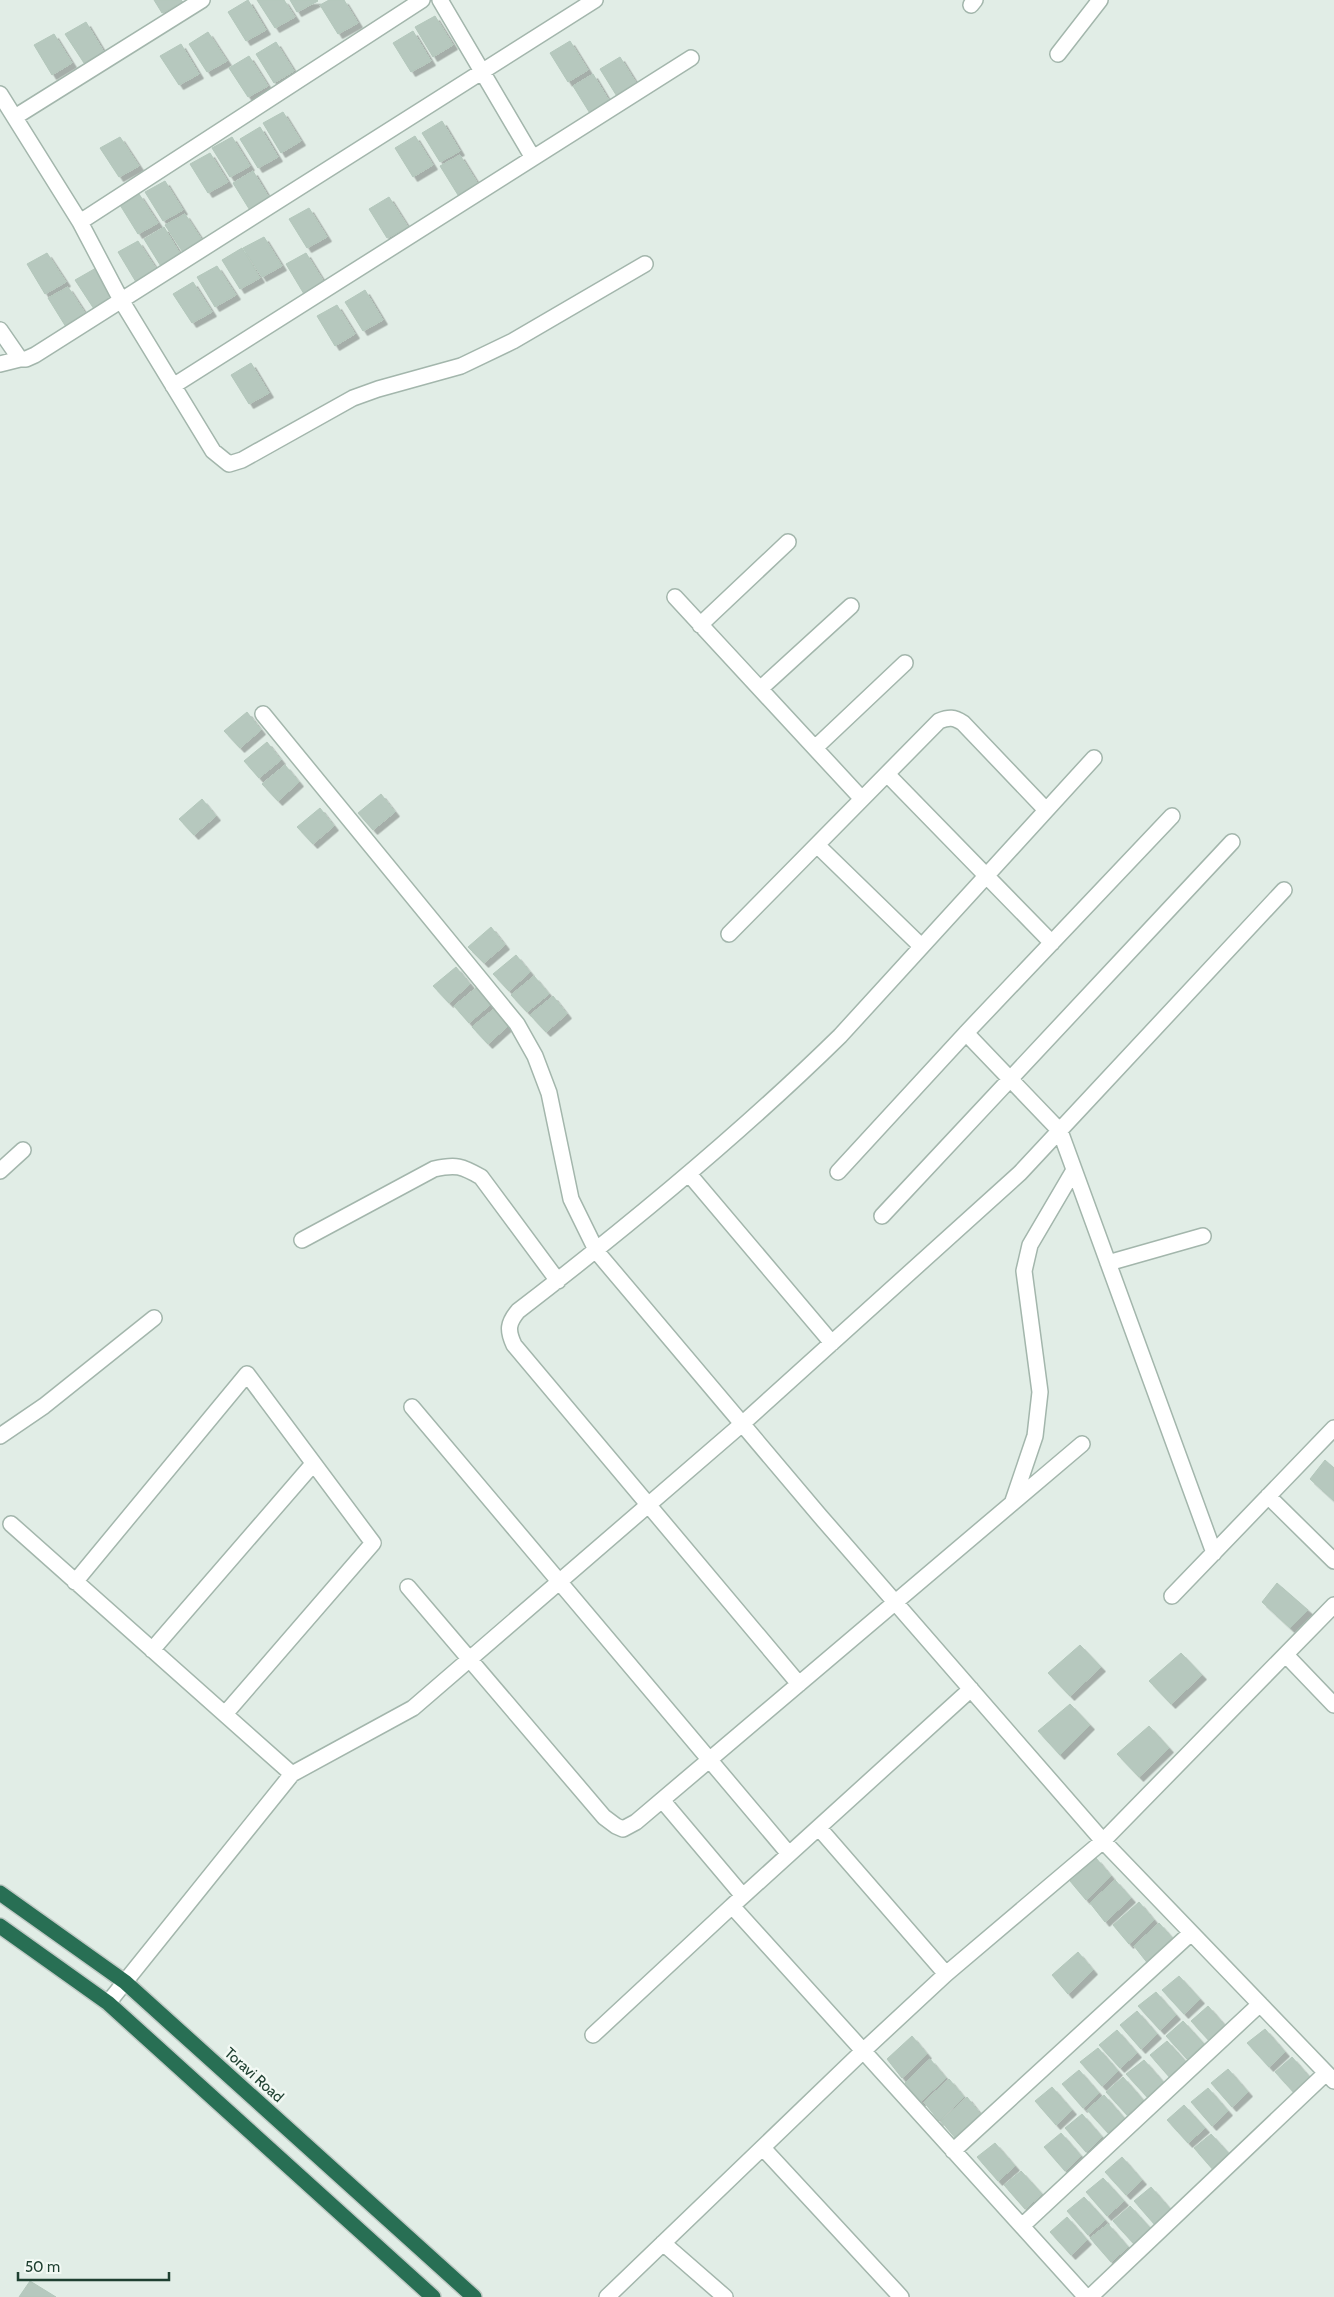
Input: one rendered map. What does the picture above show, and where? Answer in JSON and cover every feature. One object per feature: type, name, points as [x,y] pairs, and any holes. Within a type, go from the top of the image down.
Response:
[{"type":"highway","name":"Toravi Road","points":[[0,1893],[125,1982],[474,2297]]},
{"type":"highway","points":[[0,1926],[108,2003],[433,2297]]},
{"type":"street","points":[[15,117],[202,0]]},
{"type":"street","points":[[80,222],[422,0]]},
{"type":"street","points":[[440,0],[533,158]]},
{"type":"street","points":[[0,364],[20,358],[26,359],[34,355],[595,0]]},
{"type":"street","points":[[1058,54],[1100,0]]},
{"type":"street","points":[[173,386],[691,58]]},
{"type":"street","points":[[0,94],[80,222],[121,300],[213,451],[229,464],[242,460],[353,398],[378,388],[461,366],[513,341],[645,264]]},
{"type":"street","points":[[0,330],[13,352],[20,358]]},
{"type":"street","points":[[700,625],[788,542]]},
{"type":"street","points":[[675,597],[862,799]]},
{"type":"street","points":[[760,689],[851,606]]},
{"type":"street","points":[[815,748],[905,664]]},
{"type":"street","points":[[263,714],[517,1024],[535,1056],[549,1093],[571,1199],[597,1252],[895,1603],[1103,1841],[1330,2077],[1090,2297]]},
{"type":"street","points":[[729,934],[939,721],[946,718],[955,718],[963,724],[1046,810]]},
{"type":"street","points":[[799,1684],[514,1345],[508,1333],[510,1321],[518,1312],[597,1252],[689,1174],[840,1036],[1094,758]]},
{"type":"street","points":[[887,774],[1052,943]]},
{"type":"street","points":[[838,1172],[966,1033],[1172,816]]},
{"type":"street","points":[[882,1216],[1232,842]]},
{"type":"street","points":[[817,845],[921,946]]},
{"type":"street","points":[[108,2003],[292,1774],[413,1708],[742,1424],[1020,1173],[1284,890]]},
{"type":"street","points":[[966,1033],[1060,1131],[1214,1553]]},
{"type":"street","points":[[0,1171],[23,1150]]},
{"type":"street","points":[[302,1240],[434,1169],[451,1165],[465,1168],[481,1177],[558,1281]]},
{"type":"street","points":[[1013,1503],[1035,1436],[1040,1392],[1024,1271],[1030,1245],[1074,1170]]},
{"type":"street","points":[[689,1174],[832,1342]]},
{"type":"street","points":[[1108,1263],[1203,1236]]},
{"type":"street","points":[[0,1436],[44,1406],[154,1318]]},
{"type":"street","points":[[75,1582],[247,1374],[373,1543],[225,1714]]},
{"type":"street","points":[[412,1407],[789,1854]]},
{"type":"street","points":[[1172,1596],[1334,1428]]},
{"type":"street","points":[[408,1588],[604,1817],[623,1829],[636,1822],[1082,1444]]},
{"type":"street","points":[[152,1650],[313,1464]]},
{"type":"street","points":[[1268,1496],[1334,1561]]},
{"type":"street","points":[[11,1524],[292,1774]]},
{"type":"street","points":[[607,2297],[863,2051],[946,1974],[1103,1841],[1334,1605]]},
{"type":"street","points":[[1286,1655],[1334,1706]]},
{"type":"street","points":[[593,2035],[737,1901],[971,1689]]},
{"type":"street","points":[[662,1800],[737,1901],[863,2051],[1086,2297]]},
{"type":"street","points":[[819,1828],[946,1974]]},
{"type":"street","points":[[953,2151],[1191,1933]]},
{"type":"street","points":[[1022,2226],[1260,2004]]},
{"type":"street","points":[[763,2148],[901,2297]]},
{"type":"street","points":[[663,2243],[725,2297]]},
{"type":"building","points":[[154,0],[181,0],[183,2],[162,13]]},
{"type":"building","points":[[248,0],[266,30],[246,41],[228,12]]},
{"type":"building","points":[[257,0],[284,0],[295,17],[275,28]]},
{"type":"building","points":[[290,0],[317,0],[318,1],[297,12]]},
{"type":"building","points":[[329,0],[344,0],[358,23],[338,34],[320,5]]},
{"type":"building","points":[[435,16],[453,45],[433,57],[415,27]]},
{"type":"building","points":[[86,22],[104,52],[84,63],[65,34]]},
{"type":"building","points":[[413,31],[431,61],[411,72],[393,43]]},
{"type":"building","points":[[208,32],[227,61],[207,72],[189,44]]},
{"type":"building","points":[[54,34],[72,63],[52,75],[34,45]]},
{"type":"building","points":[[570,41],[588,70],[568,82],[550,53]]},
{"type":"building","points":[[276,42],[294,71],[274,83],[256,54]]},
{"type":"building","points":[[181,44],[199,74],[179,85],[160,56]]},
{"type":"building","points":[[249,56],[268,86],[248,97],[229,68]]},
{"type":"building","points":[[620,57],[638,86],[618,98],[600,69]]},
{"type":"building","points":[[593,74],[611,104],[591,115],[573,86]]},
{"type":"building","points":[[283,112],[301,141],[281,153],[263,123]]},
{"type":"building","points":[[442,121],[460,151],[440,162],[422,133]]},
{"type":"building","points":[[260,127],[278,157],[258,168],[240,139]]},
{"type":"building","points":[[415,136],[433,165],[413,177],[395,148]]},
{"type":"building","points":[[120,137],[139,166],[119,177],[100,148]]},
{"type":"building","points":[[232,137],[250,166],[230,177],[212,148]]},
{"type":"building","points":[[210,153],[228,182],[208,193],[190,164]]},
{"type":"building","points":[[460,155],[478,184],[458,195],[440,166]]},
{"type":"building","points":[[253,171],[271,201],[251,212],[233,183]]},
{"type":"building","points":[[165,181],[183,210],[163,221],[145,192]]},
{"type":"building","points":[[139,194],[158,223],[138,234],[120,205]]},
{"type":"building","points":[[389,197],[408,227],[387,238],[369,209]]},
{"type":"building","points":[[309,208],[327,237],[307,248],[289,219]]},
{"type":"building","points":[[185,214],[204,243],[184,254],[165,225]]},
{"type":"building","points":[[164,227],[182,257],[162,268],[144,239]]},
{"type":"building","points":[[264,237],[282,266],[262,277],[243,248]]},
{"type":"building","points":[[138,241],[157,270],[136,282],[118,252]]},
{"type":"building","points":[[242,248],[260,278],[240,289],[222,260]]},
{"type":"building","points":[[47,253],[66,282],[45,294],[27,264]]},
{"type":"building","points":[[306,253],[324,282],[304,294],[286,264]]},
{"type":"building","points":[[217,266],[236,295],[215,307],[197,277]]},
{"type":"building","points":[[96,268],[114,298],[94,309],[75,280]]},
{"type":"building","points":[[193,282],[212,312],[192,323],[173,294]]},
{"type":"building","points":[[68,287],[87,316],[66,327],[48,298]]},
{"type":"building","points":[[365,290],[383,320],[363,331],[345,302]]},
{"type":"building","points":[[337,305],[355,334],[335,346],[317,316]]},
{"type":"building","points":[[251,363],[269,393],[249,404],[231,375]]},
{"type":"building","points":[[247,712],[261,730],[240,748],[224,731]]},
{"type":"building","points":[[267,742],[281,760],[259,778],[244,761]]},
{"type":"building","points":[[285,765],[299,782],[278,801],[262,784]]},
{"type":"building","points":[[381,794],[395,812],[373,830],[358,813]]},
{"type":"building","points":[[202,799],[216,816],[194,835],[179,819]]},
{"type":"building","points":[[320,808],[334,826],[313,844],[297,827]]},
{"type":"building","points":[[491,927],[505,945],[484,963],[468,947]]},
{"type":"building","points":[[516,955],[530,972],[509,991],[493,974]]},
{"type":"building","points":[[456,967],[470,984],[449,1003],[433,986]]},
{"type":"building","points":[[534,976],[549,994],[527,1012],[511,995]]},
{"type":"building","points":[[477,987],[491,1004],[469,1023],[454,1006]]},
{"type":"building","points":[[553,996],[567,1014],[546,1032],[530,1015]]},
{"type":"building","points":[[495,1008],[509,1025],[488,1044],[472,1027]]},
{"type":"building","points":[[1325,1460],[1334,1468],[1334,1501],[1310,1479]]},
{"type":"building","points":[[1277,1583],[1308,1610],[1290,1628],[1262,1602]]},
{"type":"building","points":[[1080,1645],[1101,1667],[1070,1696],[1048,1673]]},
{"type":"building","points":[[1181,1653],[1202,1675],[1171,1704],[1149,1681]]},
{"type":"building","points":[[1070,1704],[1090,1725],[1060,1755],[1038,1731]]},
{"type":"building","points":[[1149,1726],[1169,1748],[1139,1777],[1117,1754]]},
{"type":"building","points":[[1096,1858],[1111,1876],[1086,1900],[1070,1881]]},
{"type":"building","points":[[1115,1880],[1131,1898],[1105,1922],[1090,1903]]},
{"type":"building","points":[[1139,1902],[1154,1920],[1129,1944],[1113,1925]]},
{"type":"building","points":[[1159,1923],[1175,1941],[1149,1965],[1134,1946]]},
{"type":"building","points":[[1078,1952],[1093,1970],[1068,1994],[1052,1975]]},
{"type":"building","points":[[1179,1976],[1200,1999],[1184,2014],[1162,1990]]},
{"type":"building","points":[[1156,1992],[1176,2015],[1160,2030],[1138,2006]]},
{"type":"building","points":[[1208,2006],[1228,2029],[1212,2044],[1191,2021]]},
{"type":"building","points":[[1137,2011],[1157,2034],[1141,2049],[1120,2025]]},
{"type":"building","points":[[1183,2021],[1204,2044],[1187,2059],[1166,2036]]},
{"type":"building","points":[[1265,2029],[1285,2052],[1269,2067],[1247,2043]]},
{"type":"building","points":[[1117,2030],[1137,2053],[1120,2068],[1099,2045]]},
{"type":"building","points":[[912,2036],[927,2054],[902,2078],[887,2059]]},
{"type":"building","points":[[1167,2041],[1187,2063],[1171,2079],[1150,2055]]},
{"type":"building","points":[[1098,2048],[1118,2071],[1102,2086],[1080,2062]]},
{"type":"building","points":[[1292,2057],[1312,2080],[1296,2095],[1275,2072]]},
{"type":"building","points":[[930,2059],[946,2078],[920,2102],[905,2083]]},
{"type":"building","points":[[1144,2060],[1164,2083],[1148,2098],[1126,2074]]},
{"type":"building","points":[[1228,2069],[1248,2092],[1232,2107],[1211,2083]]},
{"type":"building","points":[[1079,2070],[1099,2093],[1083,2108],[1062,2084]]},
{"type":"building","points":[[1123,2077],[1143,2100],[1127,2115],[1106,2092]]},
{"type":"building","points":[[949,2079],[964,2097],[939,2121],[924,2102]]},
{"type":"building","points":[[1052,2087],[1072,2110],[1056,2125],[1035,2101]]},
{"type":"building","points":[[1208,2088],[1228,2111],[1212,2126],[1191,2102]]},
{"type":"building","points":[[1104,2095],[1124,2118],[1108,2133],[1087,2110]]},
{"type":"building","points":[[967,2097],[982,2116],[957,2140],[941,2121]]},
{"type":"building","points":[[1184,2105],[1205,2128],[1188,2143],[1167,2120]]},
{"type":"building","points":[[1082,2114],[1102,2137],[1086,2152],[1065,2128]]},
{"type":"building","points":[[1061,2133],[1081,2156],[1065,2171],[1044,2147]]},
{"type":"building","points":[[1211,2134],[1232,2157],[1215,2172],[1194,2148]]},
{"type":"building","points":[[995,2143],[1015,2166],[998,2181],[977,2157]]},
{"type":"building","points":[[1122,2157],[1142,2180],[1126,2195],[1105,2172]]},
{"type":"building","points":[[1021,2171],[1042,2194],[1025,2209],[1004,2185]]},
{"type":"building","points":[[1103,2178],[1124,2201],[1107,2216],[1086,2192]]},
{"type":"building","points":[[1151,2187],[1171,2210],[1155,2225],[1134,2201]]},
{"type":"building","points":[[1084,2197],[1105,2220],[1088,2235],[1067,2211]]},
{"type":"building","points":[[1130,2206],[1151,2229],[1134,2244],[1113,2221]]},
{"type":"building","points":[[1067,2217],[1087,2240],[1071,2255],[1050,2232]]},
{"type":"building","points":[[1108,2224],[1128,2247],[1111,2262],[1090,2238]]},
{"type":"building","points":[[30,2281],[56,2297],[19,2297]]}]
